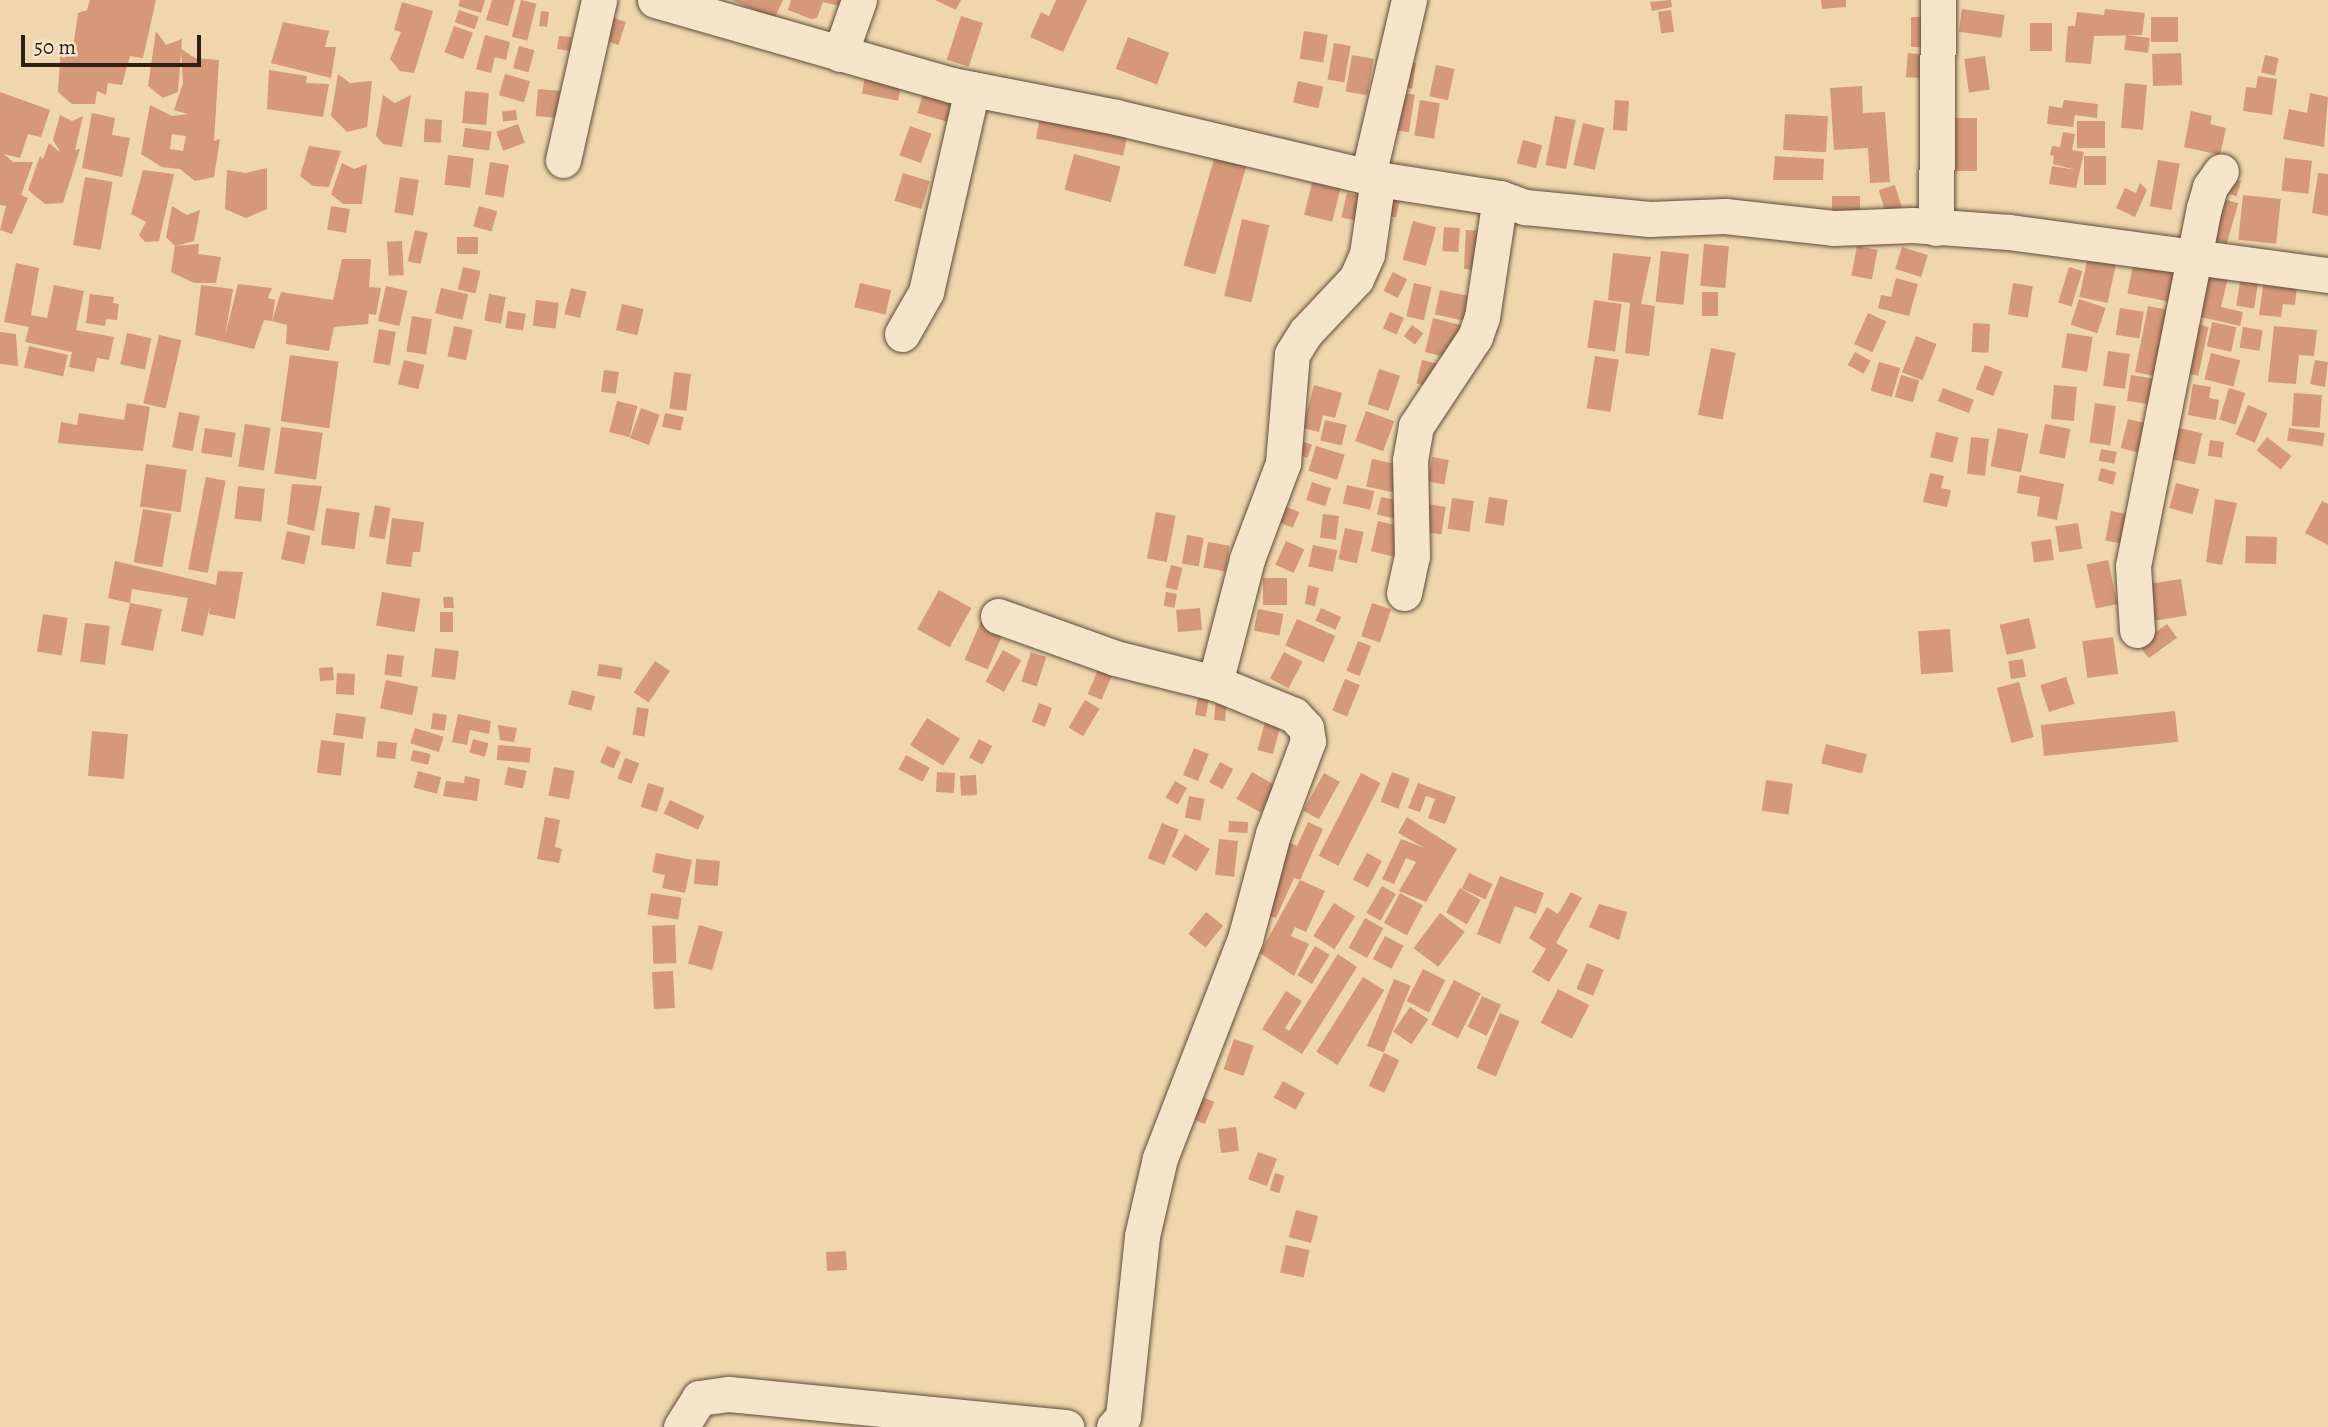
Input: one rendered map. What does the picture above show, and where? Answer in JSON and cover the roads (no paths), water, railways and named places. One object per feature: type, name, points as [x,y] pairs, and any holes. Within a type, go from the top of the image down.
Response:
[{"type":"street","points":[[562,160],[598,0]]},
{"type":"street","points":[[840,54],[859,0]]},
{"type":"street","points":[[1214,683],[1247,559],[1283,463],[1292,354],[1306,332],[1356,279],[1367,254],[1373,178],[1409,0]]},
{"type":"street","points":[[1936,228],[1938,0]]},
{"type":"street","points":[[668,2],[840,54],[972,89],[1116,117],[1373,178],[1500,198],[1525,207],[1596,216],[1725,216],[1833,228],[1936,228],[2009,232],[2328,275]]},
{"type":"street","points":[[902,334],[926,292],[972,89]]},
{"type":"street","points":[[2137,630],[2132,574],[2194,258],[2210,187],[2221,171]]},
{"type":"street","points":[[1404,593],[1412,556],[1410,460],[1416,426],[1475,337],[1482,317],[1500,198]]},
{"type":"street","points":[[998,616],[1115,658],[1214,683],[1294,715],[1306,728],[1308,741],[1278,820],[1245,939],[1160,1158],[1142,1236],[1123,1417],[1114,1427]]},
{"type":"street","points":[[681,1427],[699,1398],[729,1394],[1066,1427]]}]
